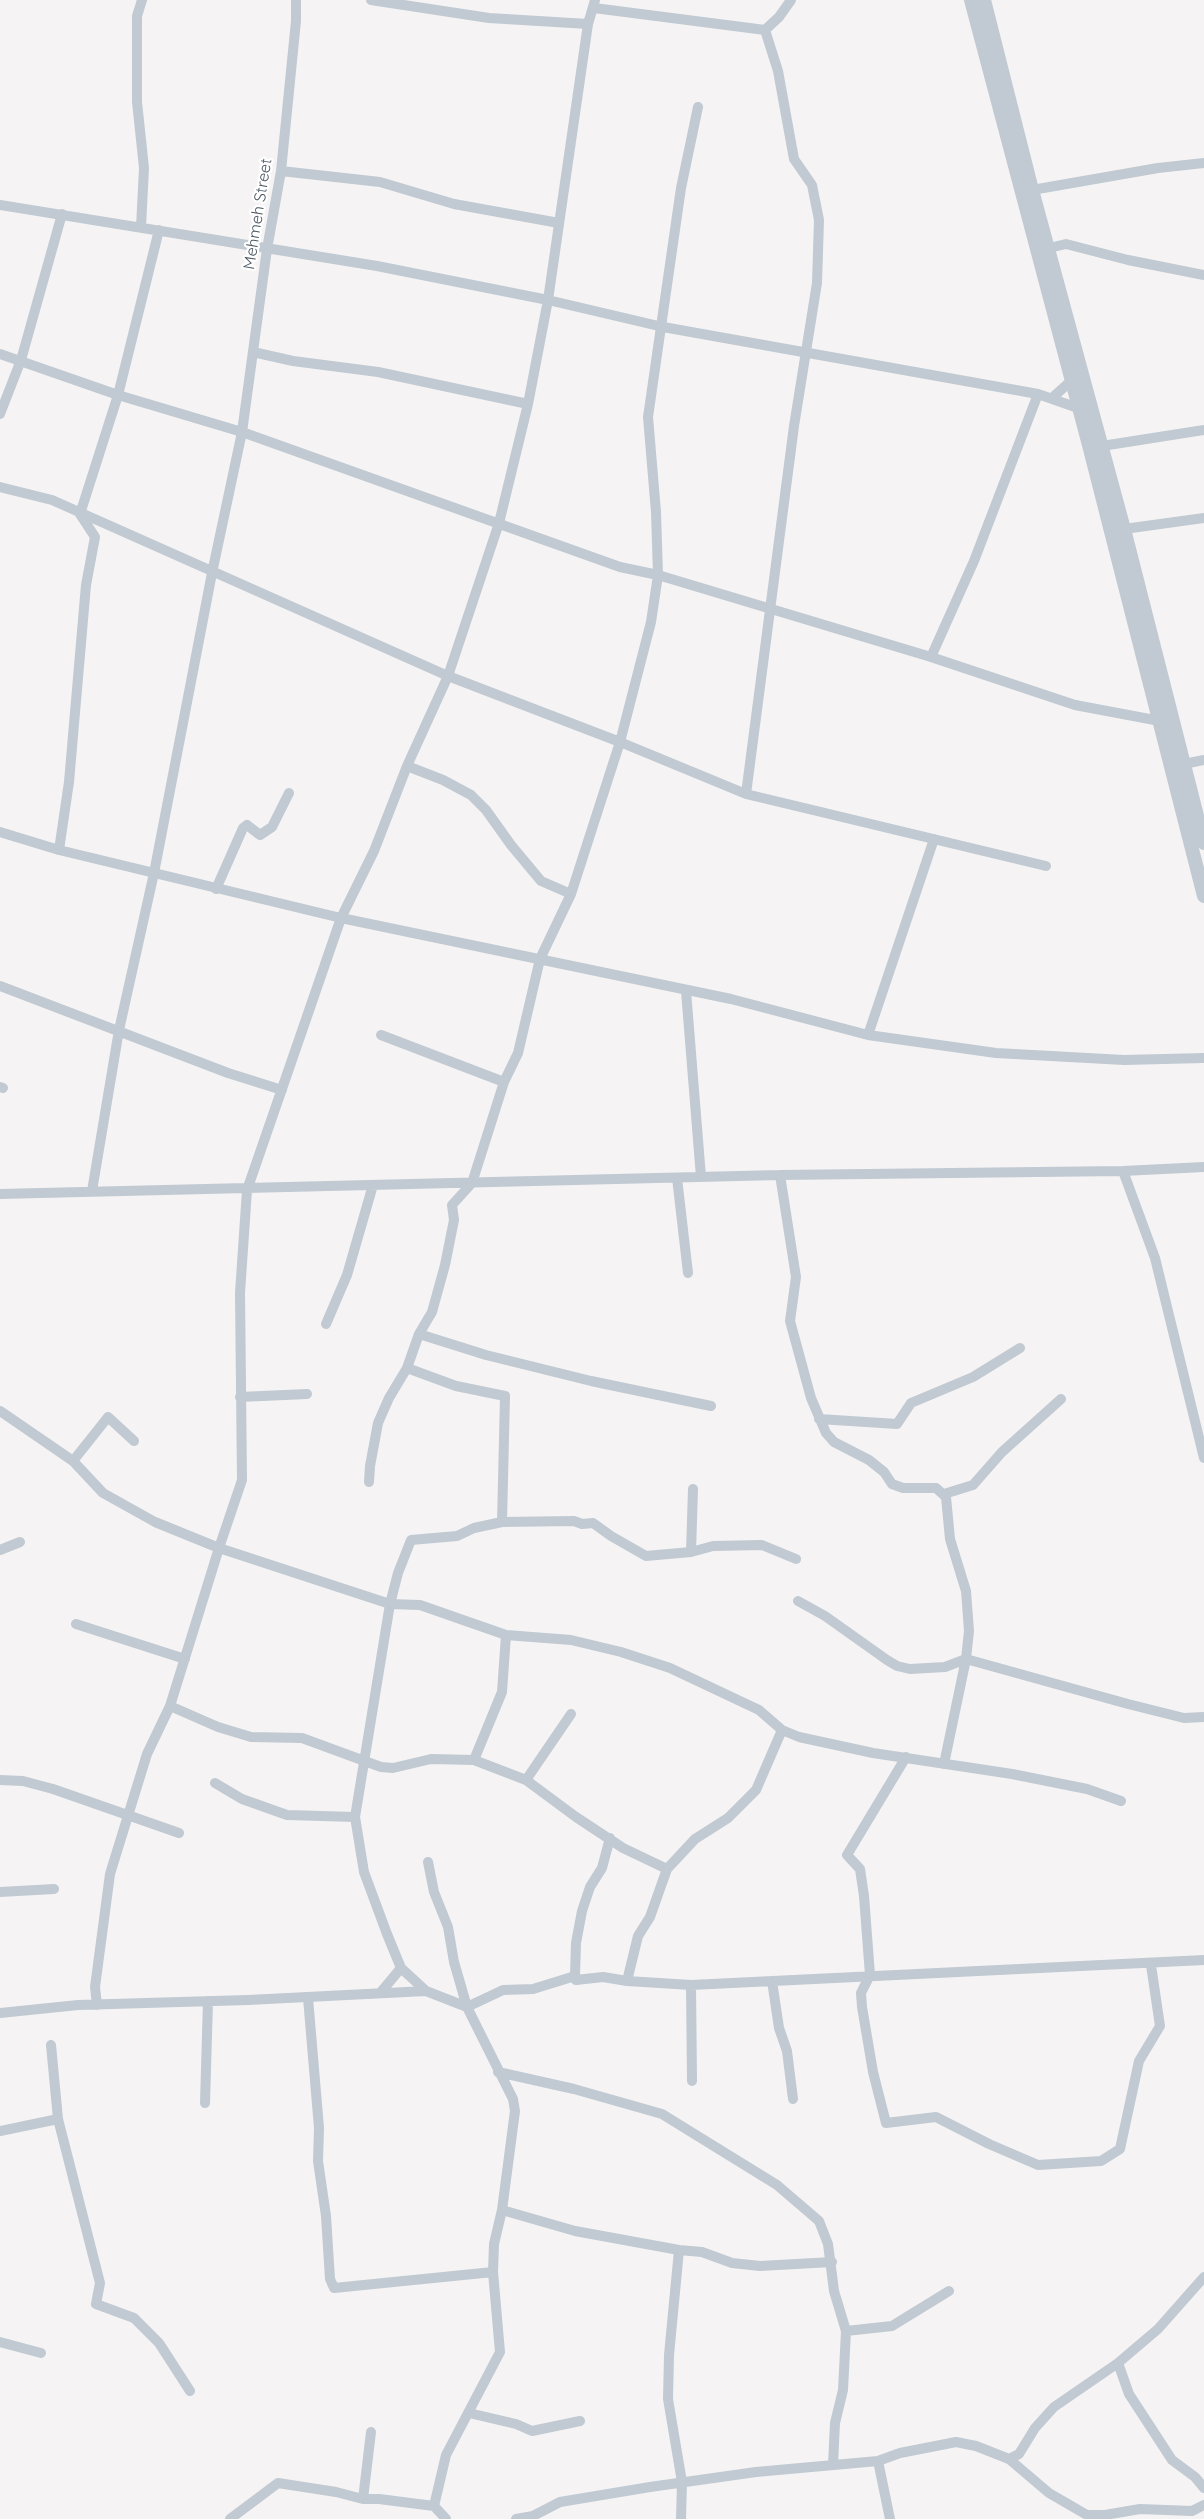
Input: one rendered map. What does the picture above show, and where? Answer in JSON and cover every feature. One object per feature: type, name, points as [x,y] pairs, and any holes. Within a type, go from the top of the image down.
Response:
[{"type":"street","points":[[141,227],[144,168],[138,102],[137,16],[142,0]]},
{"type":"street","name":"Mehmeh Street","points":[[92,1191],[119,1030],[154,873],[212,573],[242,432],[267,249],[281,171],[296,21],[296,0]]},
{"type":"street","points":[[371,0],[489,18],[588,24]]},
{"type":"street","points":[[765,30],[791,0]]},
{"type":"street","points":[[971,0],[1204,896]]},
{"type":"street","points":[[984,0],[1032,190],[1124,529],[1204,843]]},
{"type":"street","points":[[97,2005],[95,1987],[110,1874],[147,1754],[170,1706],[242,1480],[240,1293],[247,1190],[341,918],[374,851],[407,766],[448,676],[499,523],[528,404],[548,300],[588,24],[594,4],[765,30]]},
{"type":"street","points":[[746,794],[794,426],[817,283],[819,220],[812,185],[794,159],[778,71],[765,30]]},
{"type":"street","points":[[369,1482],[378,1423],[389,1398],[407,1368],[419,1334],[432,1312],[454,1220],[452,1205],[472,1183],[504,1082],[518,1053],[540,959],[571,894],[620,742],[651,621],[658,575],[656,512],[648,417],[652,377],[663,327],[681,188],[698,107]]},
{"type":"street","points":[[1032,190],[1158,168],[1204,163]]},
{"type":"street","points":[[281,171],[380,182],[454,204],[558,223]]},
{"type":"street","points":[[0,205],[377,266],[548,300],[663,327],[1038,394],[1078,408]]},
{"type":"street","points":[[0,414],[21,360],[62,214]]},
{"type":"street","points":[[80,514],[118,394],[159,230]]},
{"type":"street","points":[[1048,248],[1066,244],[1128,260],[1204,275]]},
{"type":"street","points":[[253,352],[293,361],[378,372],[528,404]]},
{"type":"street","points":[[0,354],[118,394],[242,432],[620,567],[658,575],[931,657],[1075,705],[1160,721]]},
{"type":"street","points":[[1052,398],[1071,381]]},
{"type":"street","points":[[931,657],[974,561],[1038,394]]},
{"type":"street","points":[[1102,446],[1204,430]]},
{"type":"street","points":[[0,487],[52,500],[448,676],[620,742],[746,794],[1046,866]]},
{"type":"street","points":[[59,850],[69,782],[86,585],[95,537],[80,514]]},
{"type":"street","points":[[1124,529],[1204,518]]},
{"type":"street","points":[[1184,764],[1204,760]]},
{"type":"street","points":[[407,766],[443,780],[471,795],[486,810],[541,881],[571,894]]},
{"type":"street","points":[[216,889],[243,828],[247,825],[260,835],[272,827],[289,793]]},
{"type":"street","points":[[0,832],[59,850],[216,889],[341,918],[784,1011],[868,1035],[996,1053],[1124,1060],[1204,1058]]},
{"type":"street","points":[[868,1035],[934,839]]},
{"type":"street","points":[[0,986],[228,1073],[282,1090]]},
{"type":"street","points":[[686,991],[701,1177]]},
{"type":"street","points":[[381,1035],[504,1082]]},
{"type":"street","points":[[0,1194],[247,1190],[780,1175],[1123,1171],[1204,1167]]},
{"type":"street","points":[[1123,1171],[1155,1258],[1204,1458]]},
{"type":"street","points":[[780,1175],[796,1277],[790,1321],[819,1419],[834,1442],[869,1460],[884,1472],[891,1484],[903,1488],[936,1488],[946,1497],[950,1539],[966,1591],[969,1631],[966,1659],[944,1764]]},
{"type":"street","points":[[677,1178],[688,1273]]},
{"type":"street","points":[[326,1324],[347,1275],[373,1185]]},
{"type":"street","points":[[419,1334],[486,1355],[591,1382],[711,1406]]},
{"type":"street","points":[[819,1419],[899,1423],[911,1403],[973,1377],[1020,1348]]},
{"type":"street","points":[[407,1368],[456,1386],[504,1396],[502,1522]]},
{"type":"street","points":[[240,1397],[307,1394]]},
{"type":"street","points":[[944,1494],[973,1485],[1002,1452],[1061,1399]]},
{"type":"street","points":[[0,1411],[73,1461],[103,1493],[155,1522],[219,1548],[390,1604],[420,1605],[506,1635],[571,1640],[621,1652],[670,1668],[759,1710],[782,1730],[809,1740],[1066,1785],[1120,1801]]},
{"type":"street","points":[[73,1461],[108,1417],[134,1441]]},
{"type":"street","points":[[691,1552],[693,1489]]},
{"type":"street","points":[[575,1976],[533,1989],[503,1990],[467,2007],[426,1991],[401,1968],[364,1872],[355,1817],[361,1791],[363,1759],[390,1604],[411,1540],[457,1536],[474,1528],[502,1522],[593,1523],[646,1556],[691,1552],[713,1546],[762,1545],[796,1559]]},
{"type":"street","points":[[0,1550],[20,1542]]},
{"type":"street","points":[[798,1601],[825,1616],[897,1666],[910,1669],[945,1667],[966,1659],[1184,1718],[1204,1717]]},
{"type":"street","points":[[76,1624],[185,1659]]},
{"type":"street","points":[[474,1760],[502,1692],[506,1635]]},
{"type":"street","points":[[170,1706],[218,1727],[251,1737],[302,1738],[381,1767],[393,1768],[432,1759],[474,1760],[526,1780],[623,1848],[667,1869]]},
{"type":"street","points":[[526,1780],[571,1714]]},
{"type":"street","points":[[627,1981],[638,1936],[650,1917],[667,1869],[695,1839],[728,1818],[756,1790],[782,1730]]},
{"type":"street","points":[[906,1757],[847,1855],[860,1869],[870,1975],[861,1993],[862,2007],[873,2072],[886,2123],[936,2117],[1027,2161],[1046,2166],[1101,2161],[1120,2149],[1139,2061],[1160,2026],[1151,1965]]},
{"type":"street","points":[[0,1780],[23,1781],[53,1789],[179,1833]]},
{"type":"street","points":[[215,1783],[242,1799],[287,1815],[355,1817]]},
{"type":"street","points":[[610,1838],[602,1868],[590,1887],[582,1911],[576,1943],[576,1980],[603,1977],[627,1981],[691,1985],[870,1975],[1151,1965],[1204,1960]]},
{"type":"street","points":[[428,1862],[434,1892],[448,1927],[454,1962],[467,2007],[513,2099],[515,2111],[502,2210],[494,2244],[493,2272],[500,2352],[446,2455],[434,2506]]},
{"type":"street","points":[[0,1892],[54,1889]]},
{"type":"street","points":[[381,1992],[401,1968]]},
{"type":"street","points":[[772,1982],[779,2028],[787,2051],[793,2099]]},
{"type":"street","points":[[691,1985],[692,2080]]},
{"type":"street","points":[[78,2005],[95,1987]]},
{"type":"street","points":[[0,2013],[78,2005],[308,1998],[426,1991]]},
{"type":"street","points":[[308,1998],[319,2128],[318,2161],[326,2216],[330,2279],[334,2288],[493,2272]]},
{"type":"street","points":[[205,2103],[208,2001]]},
{"type":"street","points":[[51,2045],[58,2119],[100,2283],[96,2304],[134,2318],[159,2343],[190,2391]]},
{"type":"street","points":[[498,2072],[574,2089],[662,2114],[705,2139],[720,2152],[777,2185],[819,2220],[828,2244],[836,2301],[846,2331],[843,2390],[835,2423],[833,2465]]},
{"type":"street","points":[[0,2131],[58,2119]]},
{"type":"street","points":[[502,2210],[575,2231],[702,2252],[732,2263],[760,2266],[832,2262]]},
{"type":"street","points":[[679,2250],[670,2344],[668,2399],[682,2482],[681,2519]]},
{"type":"street","points":[[1009,2459],[1018,2454],[1035,2428],[1054,2407],[1118,2363],[1158,2329],[1204,2277]]},
{"type":"street","points":[[846,2331],[892,2326],[949,2291]]},
{"type":"street","points":[[0,2343],[41,2353]]},
{"type":"street","points":[[1118,2363],[1129,2394],[1172,2460],[1195,2477],[1204,2488]]},
{"type":"street","points":[[469,2413],[516,2424],[532,2431],[580,2421]]},
{"type":"street","points":[[363,2499],[370,2432]]},
{"type":"street","points":[[516,2519],[533,2518],[560,2502],[682,2482],[878,2461],[900,2453],[956,2442],[976,2446],[1009,2459],[1049,2493],[1087,2515],[1105,2515],[1140,2509],[1192,2511],[1204,2505]]},
{"type":"street","points":[[878,2461],[890,2519]]},
{"type":"street","points":[[230,2519],[278,2483],[336,2492],[363,2499],[434,2506],[446,2519]]}]
